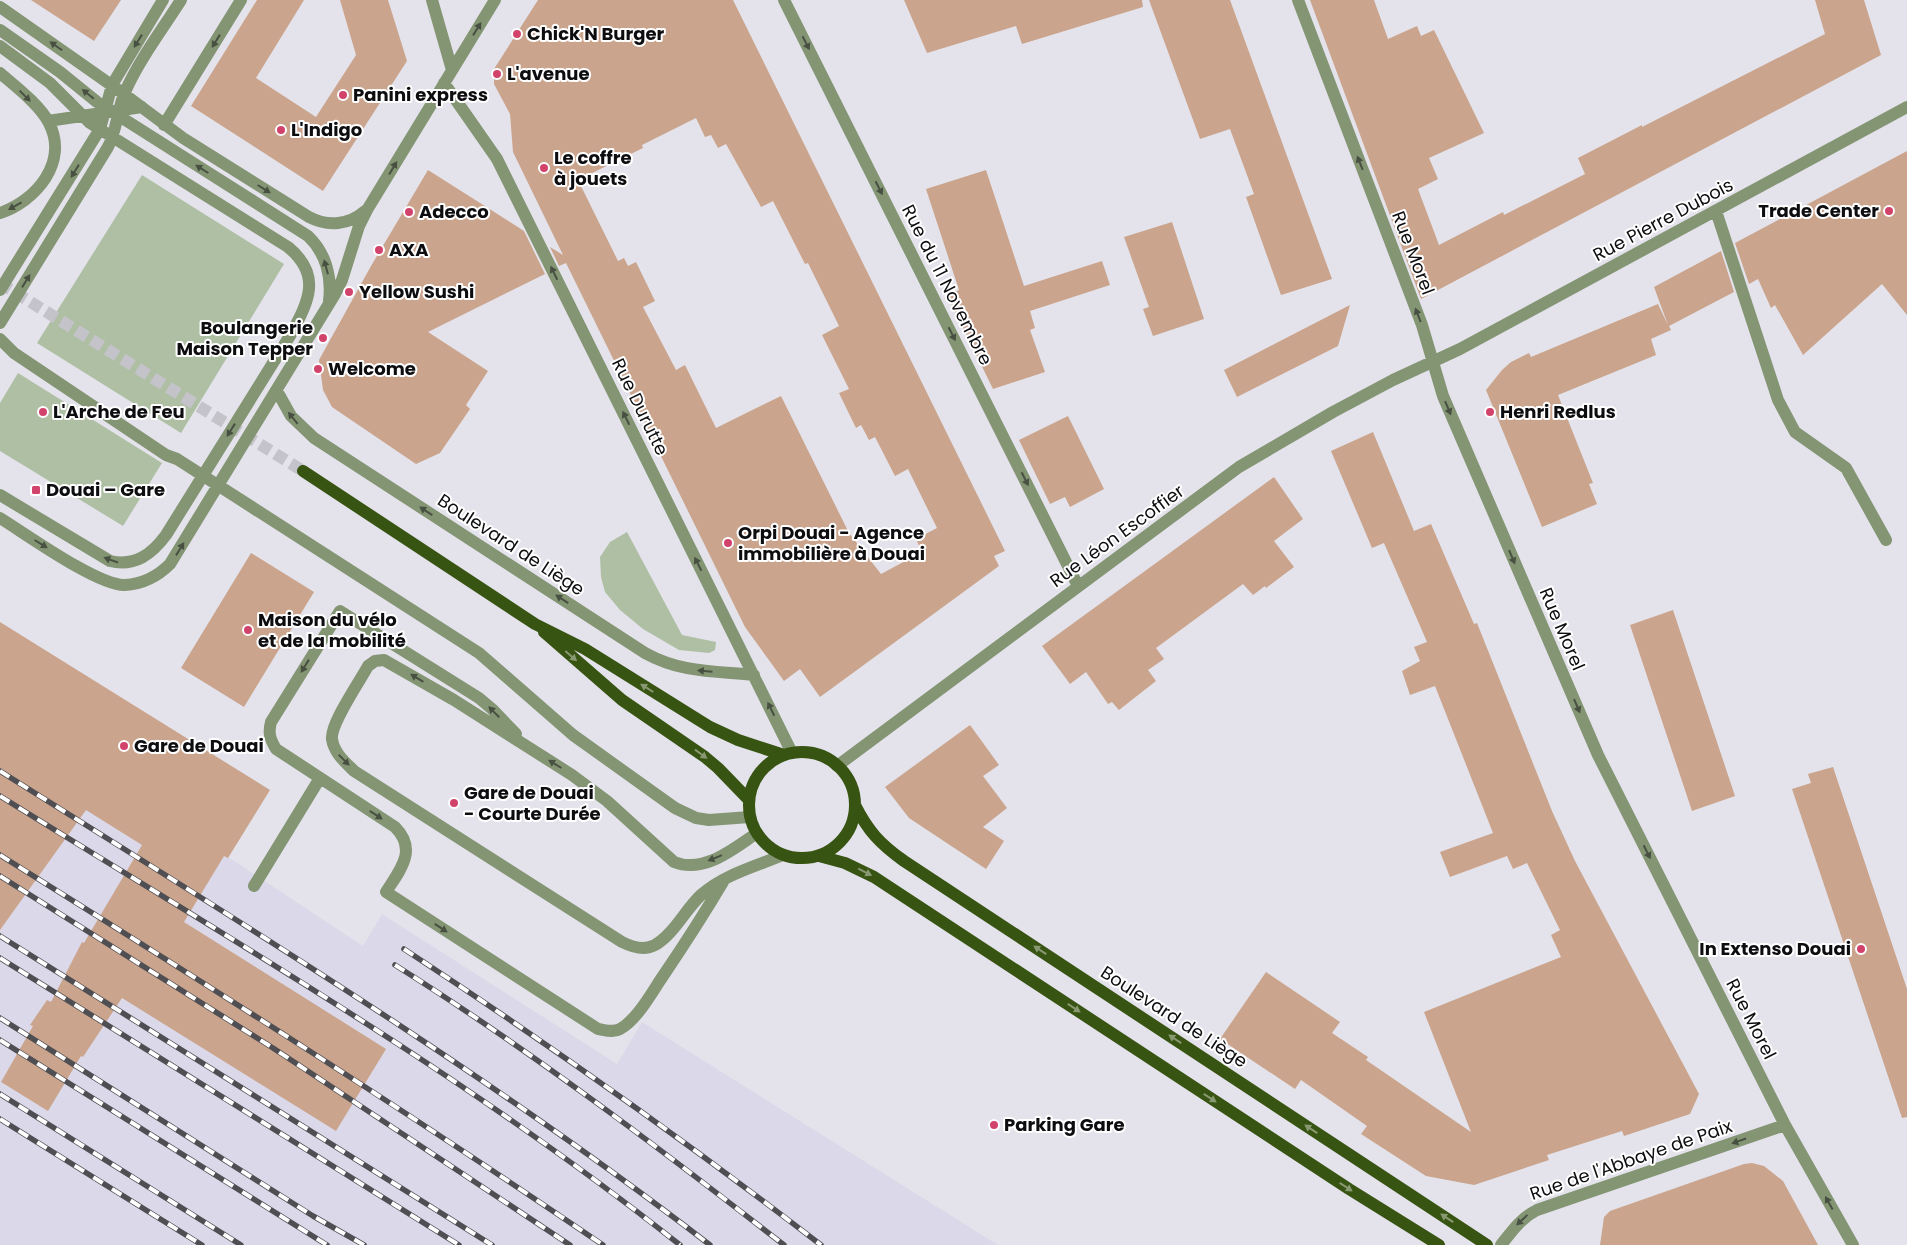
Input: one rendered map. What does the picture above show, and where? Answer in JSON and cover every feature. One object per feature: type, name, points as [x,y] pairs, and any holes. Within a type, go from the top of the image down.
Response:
[{"type":"main road","points":[[303,472],[535,624],[585,649],[716,730],[738,740],[788,754],[812,753],[838,766],[852,788],[855,805],[853,819],[847,833],[832,849],[819,856]]},
{"type":"main road","points":[[535,624],[622,700],[640,714],[690,746],[718,768],[749,800]]},
{"type":"main road","points":[[788,754],[771,762],[760,773],[753,786],[749,800],[750,818],[757,833],[768,846],[783,855],[801,858],[819,856],[845,863],[874,877],[1349,1189],[1439,1245]]},
{"type":"main road","name":"Boulevard de Liège","points":[[855,805],[863,821],[874,836],[904,861],[1487,1245]]},
{"type":"street","points":[[0,323],[102,158],[113,137],[112,85],[164,0]]},
{"type":"street","points":[[0,290],[100,129],[124,94],[180,0]]},
{"type":"street","points":[[164,125],[241,0]]},
{"type":"street","points":[[432,0],[452,70]]},
{"type":"street","points":[[0,518],[98,578],[124,585],[133,584],[156,575],[170,564],[323,314],[342,280],[353,241],[367,210],[495,0]]},
{"type":"street","name":"Rue du 11 Novembre","points":[[784,0],[1078,586]]},
{"type":"street","name":"Rue Morel","points":[[1298,0],[1422,325],[1443,396],[1598,755],[1785,1125],[1853,1245]]},
{"type":"street","points":[[0,7],[112,85],[164,125],[315,220],[325,223],[346,222],[359,217],[367,210]]},
{"type":"street","points":[[0,30],[60,72],[112,112],[292,225],[313,241],[324,259],[330,279],[328,301],[323,314]]},
{"type":"street","points":[[0,46],[50,83],[83,117],[100,129],[288,247],[297,254],[304,264],[309,277],[308,298],[299,320],[204,476],[160,544],[145,557],[128,563],[119,563],[100,556],[0,494]]},
{"type":"street","points":[[0,73],[48,121],[54,143],[52,164],[41,186],[20,204],[0,213]]},
{"type":"street","name":"Rue Durutte","points":[[444,83],[497,159],[754,675],[788,754]]},
{"type":"street","points":[[48,121],[142,107]]},
{"type":"street","name":"Rue Pierre Dubois","points":[[1434,361],[1460,349],[1907,107]]},
{"type":"street","points":[[1716,211],[1778,400],[1795,432],[1846,468],[1886,540]]},
{"type":"street","points":[[0,339],[14,353],[166,455],[178,459],[479,653],[573,735],[675,808],[696,818],[709,820],[750,818]]},
{"type":"street","name":"Rue Léon Escoffier","points":[[838,766],[1239,467],[1333,412],[1434,361]]},
{"type":"street","name":"Boulevard de Liège","points":[[277,391],[291,416],[314,438],[645,653],[664,663],[681,668],[754,675]]},
{"type":"street","points":[[528,747],[479,698],[340,611],[271,722],[269,731],[270,740],[276,749],[395,827],[403,835],[407,853],[404,863],[386,892],[598,1029],[619,1030],[628,1023],[650,996],[703,916],[724,879]]},
{"type":"street","points":[[757,833],[727,854],[696,866],[684,866],[666,855],[589,787],[454,700],[384,660],[375,661],[368,666],[336,722],[332,738],[338,754],[354,771],[632,947],[643,948],[653,946],[661,940],[689,906],[703,893],[724,879],[783,855]]},
{"type":"street","points":[[254,886],[320,778]]},
{"type":"street","name":"Rue de l'Abbaye de Paix","points":[[1501,1245],[1517,1224],[1537,1210],[1785,1125]]},
{"type":"shaded area","points":[[0,716],[242,866],[363,946],[382,914],[617,1064],[642,1022],[998,1245],[0,1245]]},
{"type":"green space","points":[[142,175],[284,264],[181,433],[37,343]]},
{"type":"green space","points":[[18,373],[162,463],[123,526],[0,451],[0,403]]},
{"type":"green space","points":[[627,532],[682,635],[716,642],[715,650],[709,653],[679,650],[643,629],[620,610],[605,592],[601,577],[600,557],[610,542]]},
{"type":"building","points":[[31,0],[121,0],[94,41]]},
{"type":"building","points":[[257,0],[304,0],[256,78],[316,117],[356,55],[340,0],[388,0],[407,61],[323,191],[191,106]]},
{"type":"building","points":[[538,0],[733,0],[1005,551],[994,556],[999,566],[820,697],[800,669],[784,681],[745,627],[566,263],[559,266],[550,247],[563,255],[513,152],[510,114],[494,84],[494,69]],"holes":[[[696,118],[705,137],[711,135],[718,148],[726,144],[761,207],[773,201],[805,264],[808,263],[839,326],[822,335],[849,389],[839,393],[856,428],[861,425],[869,440],[875,437],[895,476],[908,469],[937,528],[916,539],[922,552],[881,574],[849,533],[781,396],[716,428],[685,365],[676,370],[643,307],[655,301],[636,262],[628,266],[624,258],[618,261],[578,180],[643,148],[642,145]]]},
{"type":"building","points":[[904,0],[1142,0],[1143,7],[1022,44],[1016,26],[927,53]]},
{"type":"building","points":[[1149,0],[1230,0],[1332,279],[1281,295],[1246,197],[1254,194],[1230,129],[1200,139]]},
{"type":"building","points":[[1310,0],[1374,0],[1388,39],[1417,26],[1421,36],[1434,30],[1484,133],[1429,158],[1438,179],[1418,189],[1439,245],[1503,212],[1504,215],[1585,174],[1578,158],[1825,34],[1815,0],[1864,0],[1881,55],[1421,299]]},
{"type":"building","points":[[1907,151],[1907,315],[1882,284],[1803,355],[1775,305],[1771,308],[1758,279],[1749,284],[1735,243]]},
{"type":"building","points":[[428,170],[524,231],[545,274],[428,332],[488,371],[466,405],[470,409],[440,453],[416,464],[332,407],[323,390],[319,360],[371,266]]},
{"type":"building","points":[[986,170],[1024,286],[1102,261],[1110,285],[1030,311],[1035,328],[1030,330],[1045,372],[993,389],[947,295],[959,290],[926,189]]},
{"type":"building","points":[[1172,222],[1204,319],[1153,336],[1143,309],[1149,307],[1124,237]]},
{"type":"building","points":[[1721,251],[1734,292],[1669,326],[1671,330],[1651,339],[1656,355],[1558,395],[1593,483],[1589,484],[1597,504],[1542,527],[1486,390],[1511,362],[1529,353],[1531,357],[1658,304],[1668,325],[1654,287]]},
{"type":"building","points":[[1350,305],[1338,346],[1237,397],[1224,370]]},
{"type":"building","points":[[1068,416],[1104,489],[1070,507],[1065,497],[1050,504],[1019,440]]},
{"type":"building","points":[[1373,432],[1414,531],[1431,524],[1474,624],[1477,623],[1552,811],[1575,861],[1699,1094],[1690,1114],[1624,1136],[1622,1131],[1547,1155],[1549,1160],[1474,1185],[1426,1176],[1361,1134],[1367,1126],[1301,1080],[1295,1089],[1220,1039],[1266,972],[1340,1022],[1332,1033],[1368,1057],[1366,1060],[1471,1132],[1424,1012],[1561,957],[1551,935],[1560,930],[1527,863],[1513,869],[1507,856],[1450,877],[1440,852],[1493,833],[1435,686],[1410,695],[1402,671],[1420,661],[1414,647],[1427,642],[1384,543],[1372,548],[1331,451]]},
{"type":"building","points":[[1274,477],[1303,519],[1274,541],[1294,567],[1266,588],[1265,586],[1253,595],[1243,584],[1156,648],[1164,659],[1148,670],[1156,681],[1119,710],[1112,702],[1108,704],[1086,672],[1070,684],[1042,646]]},
{"type":"building","name":"Maison du vélo et de la mobilité","points":[[251,553],[314,592],[244,707],[181,668]]},
{"type":"building","points":[[1673,610],[1735,796],[1692,811],[1630,625]]},
{"type":"building","points":[[0,622],[270,790],[228,858],[224,856],[184,922],[386,1049],[336,1131],[122,998],[83,1057],[81,1056],[48,1111],[1,1082],[33,1026],[30,1025],[47,1000],[51,1002],[82,942],[84,943],[142,845],[86,810],[0,930]]},
{"type":"building","points":[[970,725],[999,765],[983,776],[1007,808],[983,827],[1004,841],[986,869],[909,818],[885,787]]},
{"type":"building","points":[[1833,767],[1907,989],[1907,1117],[1902,1118],[1792,789],[1811,783],[1808,774]]},
{"type":"building","points":[[1752,1163],[1764,1166],[1783,1181],[1818,1245],[1600,1245],[1604,1217],[1610,1211],[1744,1164]]},
{"type":"tunnel","points":[[0,283],[303,471]]},
{"type":"railway","points":[[0,771],[271,942],[450,1059],[538,1119],[710,1245]]},
{"type":"railway","points":[[0,796],[260,956],[432,1066],[599,1183],[680,1245]]},
{"type":"railway","points":[[0,855],[303,1047],[603,1245]]},
{"type":"railway","points":[[0,876],[273,1048],[570,1245]]},
{"type":"railway","points":[[0,936],[492,1245]]},
{"type":"railway","points":[[404,949],[616,1093],[821,1245]]},
{"type":"railway","points":[[0,958],[459,1245]]},
{"type":"railway","points":[[395,965],[495,1031],[593,1100],[784,1245]]},
{"type":"railway","points":[[0,1018],[313,1216],[364,1245]]},
{"type":"railway","points":[[0,1040],[327,1245]]},
{"type":"railway","points":[[0,1094],[241,1245]]},
{"type":"railway","points":[[0,1119],[202,1245]]},
{"type":"place","name":"Chick'N Burger","points":[[517,34]]},
{"type":"place","name":"L'avenue","points":[[497,74]]},
{"type":"place","name":"Panini express","points":[[343,95]]},
{"type":"place","name":"L'Indigo","points":[[281,130]]},
{"type":"place","name":"Le coffre à jouets","points":[[544,168]]},
{"type":"place","name":"Trade Center","points":[[1889,211]]},
{"type":"place","name":"Adecco","points":[[409,212]]},
{"type":"place","name":"AXA","points":[[379,250]]},
{"type":"place","name":"Yellow Sushi","points":[[349,292]]},
{"type":"place","name":"Boulangerie Maison Tepper","points":[[323,338]]},
{"type":"place","name":"Welcome","points":[[318,369]]},
{"type":"place","name":"L'Arche de Feu","points":[[43,412]]},
{"type":"place","name":"Henri Redlus","points":[[1490,412]]},
{"type":"place","name":"Douai – Gare","points":[[36,490]]},
{"type":"place","name":"Orpi Douai - Agence immobilière à Douai","points":[[728,543]]},
{"type":"place","name":"Maison du vélo et de la mobilité","points":[[248,630]]},
{"type":"place","name":"Gare de Douai","points":[[124,746]]},
{"type":"place","name":"Gare de Douai - Courte Durée","points":[[454,803]]},
{"type":"place","name":"In Extenso Douai","points":[[1861,949]]},
{"type":"place","name":"Parking Gare","points":[[994,1125]]}]
